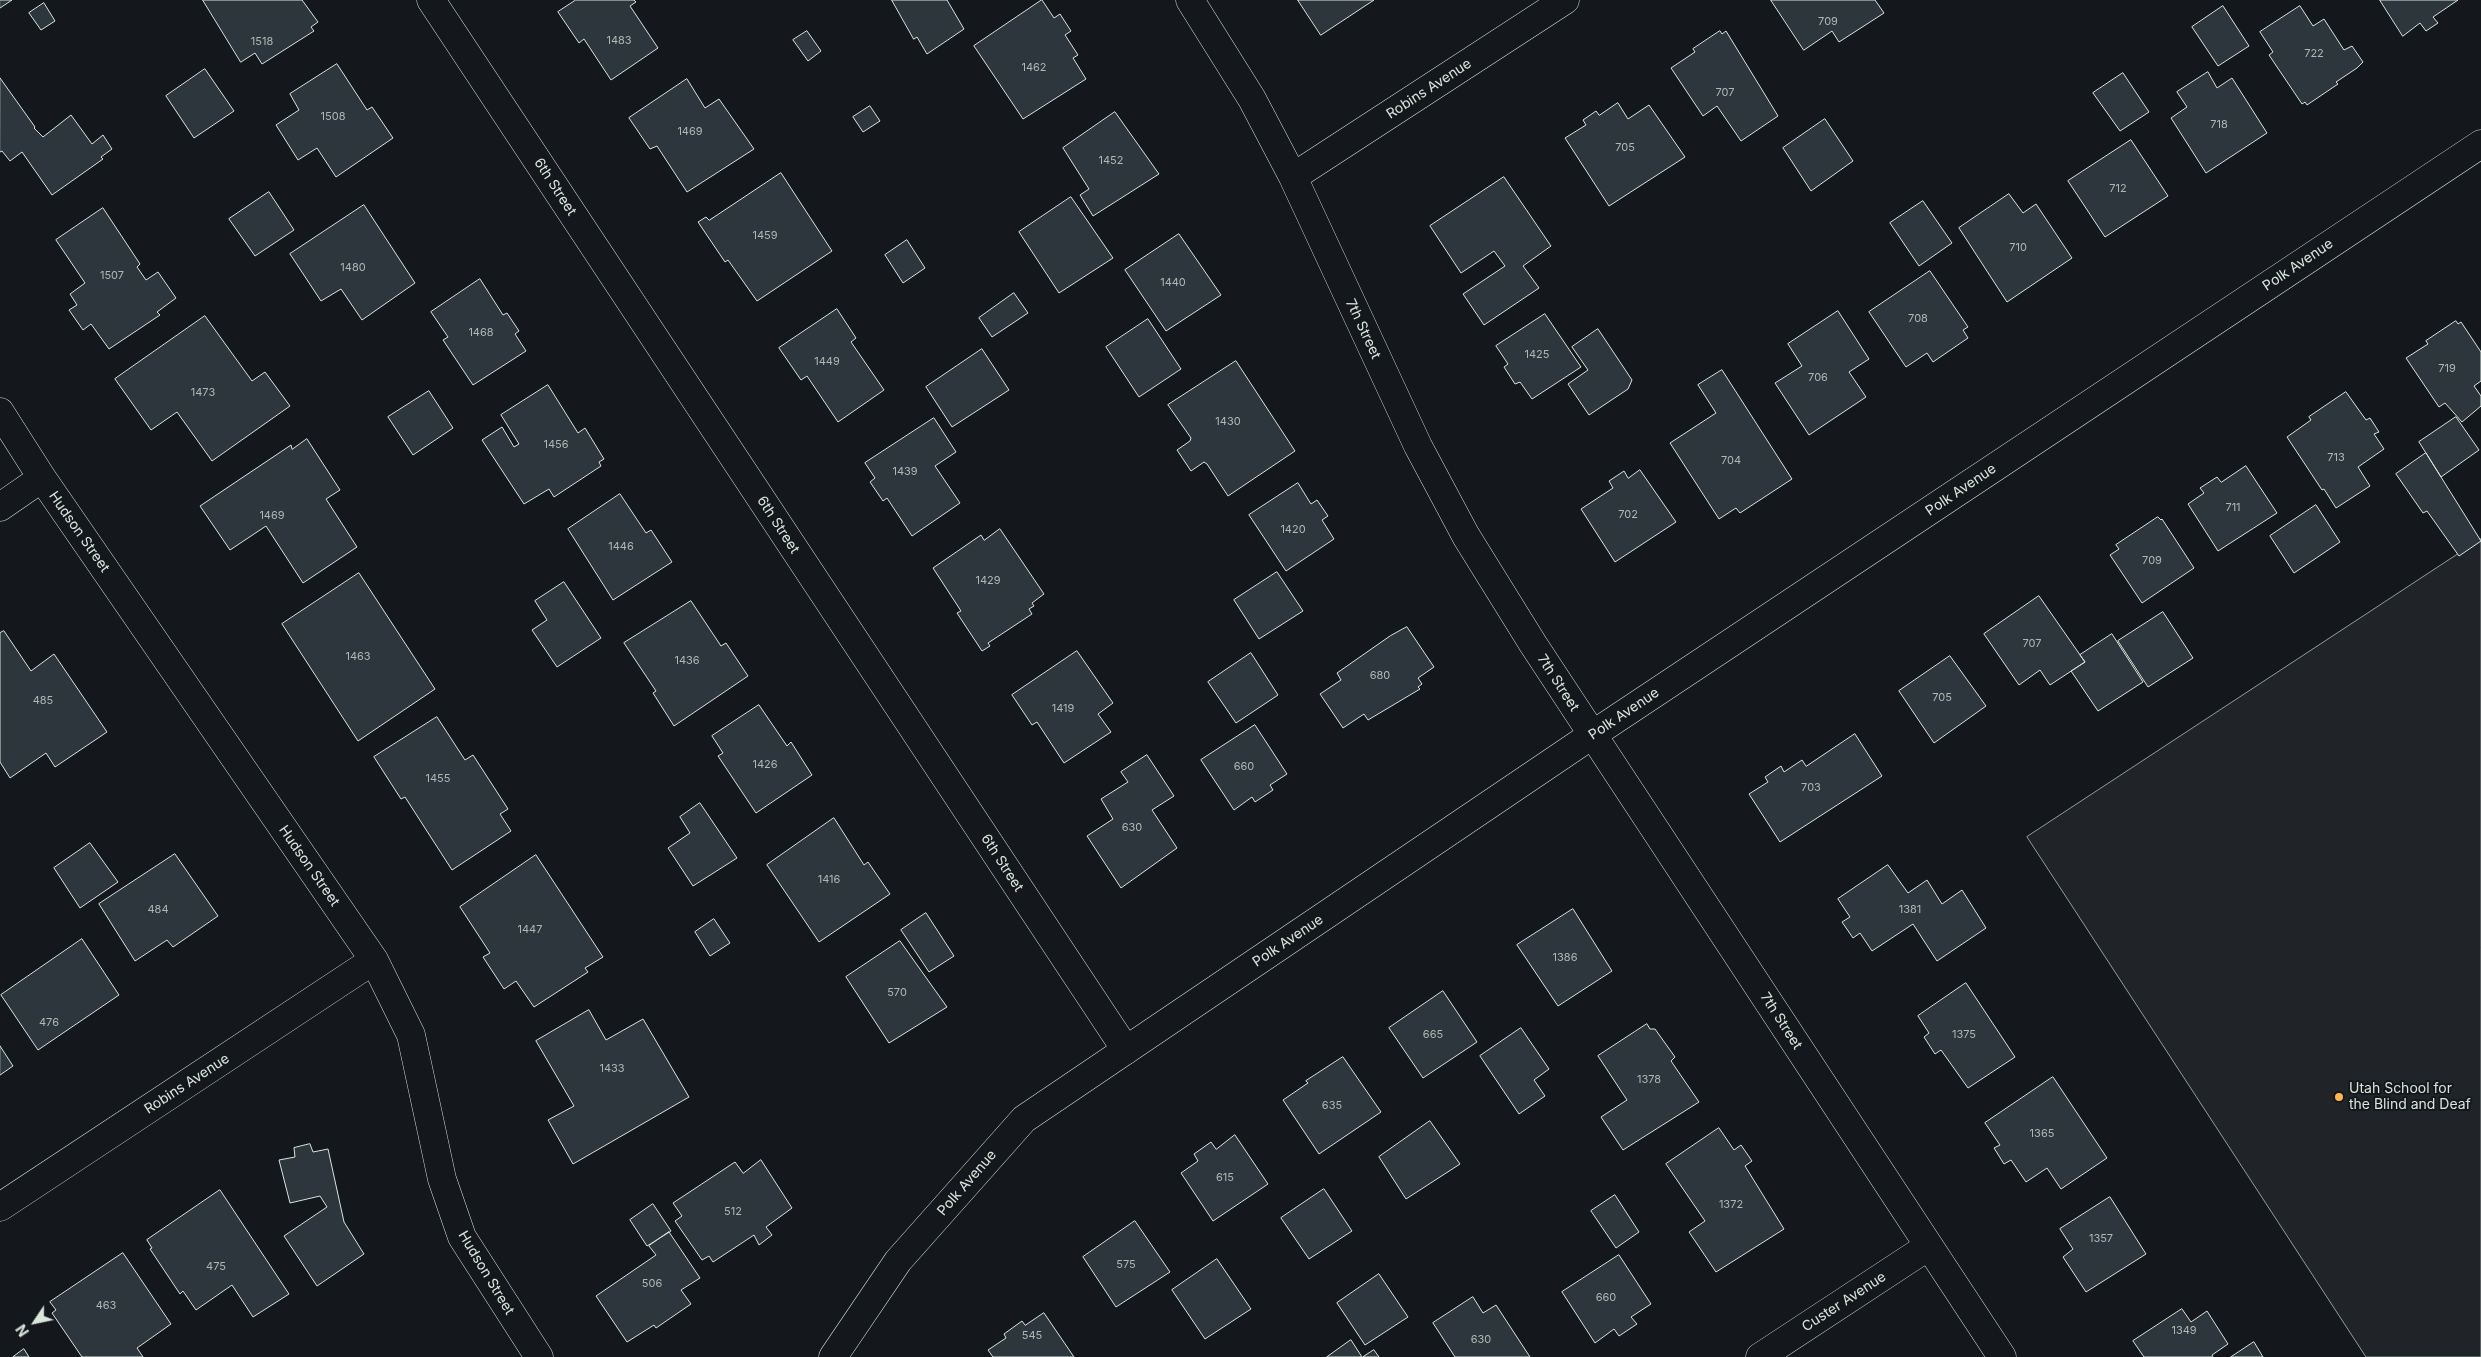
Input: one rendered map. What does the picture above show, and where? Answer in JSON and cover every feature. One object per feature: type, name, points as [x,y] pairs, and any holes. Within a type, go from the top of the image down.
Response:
[{"type":"street","name":"6th Street","points":[[430,0],[1126,1050]]},
{"type":"street","name":"7th Street","points":[[1190,0],[1252,99],[1293,177],[1422,454],[1466,536],[1592,735],[2002,1357]]},
{"type":"street","name":"Robins Avenue","points":[[1293,177],[1564,0]]},
{"type":"street","name":"Polk Avenue","points":[[833,1357],[898,1262],[1024,1119],[1592,735],[2481,144]]},
{"type":"street","name":"Hudson Street","points":[[0,412],[42,478],[374,960],[411,1034],[442,1179],[462,1236],[539,1357]]},
{"type":"street","points":[[0,507],[42,478]]},
{"type":"street","name":"Robins Avenue","points":[[0,1207],[374,960]]},
{"type":"street","name":"Custer Avenue","points":[[1760,1357],[1929,1246]]},
{"type":"shaded area","name":"Utah School for the Blind and Deaf","points":[[2481,539],[2481,1357],[2366,1357],[2027,837]]},
{"type":"building","points":[[0,0],[12,0],[0,8]]},
{"type":"building","points":[[203,0],[302,0],[318,22],[311,27],[314,31],[262,64],[255,53],[241,62]]},
{"type":"building","points":[[576,0],[634,0],[636,2],[630,6],[658,48],[611,80],[584,39],[579,43],[558,12]]},
{"type":"building","points":[[892,0],[947,0],[964,29],[927,54],[917,37],[914,39]]},
{"type":"building","points":[[1042,0],[1054,18],[1060,14],[1071,31],[1065,35],[1078,55],[1073,58],[1086,79],[1023,119],[974,46]]},
{"type":"building","points":[[1298,0],[1374,0],[1321,35]]},
{"type":"building","points":[[1771,0],[1875,0],[1884,13],[1839,42],[1832,31],[1804,50]]},
{"type":"building","points":[[2380,0],[2458,0],[2433,17],[2438,23],[2426,31],[2420,23],[2403,36]]},
{"type":"building","points":[[44,3],[55,21],[41,30],[29,13]]},
{"type":"building","points":[[2223,6],[2249,46],[2218,66],[2192,27]]},
{"type":"building","points":[[2300,6],[2313,26],[2324,19],[2344,50],[2352,46],[2363,62],[2336,82],[2338,84],[2307,105],[2305,102],[2302,104],[2269,55],[2273,52],[2260,32]]},
{"type":"building","points":[[807,31],[821,51],[808,61],[793,40]]},
{"type":"building","points":[[1720,31],[1722,34],[1726,31],[1778,116],[1741,141],[1717,106],[1703,116],[1671,68],[1695,52],[1693,49]]},
{"type":"building","points":[[337,64],[367,110],[372,107],[393,138],[336,177],[317,148],[298,160],[276,125],[299,110],[290,94]]},
{"type":"building","points":[[205,69],[234,111],[194,138],[166,96]]},
{"type":"building","points":[[2208,72],[2217,88],[2232,78],[2267,133],[2206,173],[2171,118],[2187,107],[2177,92]]},
{"type":"building","points":[[2123,73],[2149,112],[2120,131],[2093,93]]},
{"type":"building","points":[[0,78],[34,128],[43,137],[71,115],[92,144],[103,135],[112,149],[101,157],[103,159],[52,195],[22,152],[10,161],[2,151],[0,152]]},
{"type":"building","points":[[687,79],[705,108],[719,99],[754,149],[687,192],[657,146],[650,149],[629,118]]},
{"type":"building","points":[[1618,103],[1628,119],[1649,105],[1685,157],[1609,206],[1565,138],[1586,125],[1583,120],[1596,111],[1599,115]]},
{"type":"building","points":[[870,106],[880,121],[863,132],[853,117]]},
{"type":"building","points":[[1115,112],[1159,174],[1093,216],[1080,195],[1089,189],[1063,148]]},
{"type":"building","points":[[1825,119],[1853,161],[1811,191],[1783,148]]},
{"type":"building","points":[[2131,140],[2168,196],[2105,237],[2068,181]]},
{"type":"building","points":[[781,173],[832,251],[757,301],[728,260],[725,262],[698,222],[706,217],[709,220]]},
{"type":"building","points":[[1504,177],[1551,246],[1523,266],[1539,288],[1484,325],[1463,294],[1505,266],[1494,251],[1461,273],[1430,226]]},
{"type":"building","points":[[269,192],[294,230],[255,256],[229,219]]},
{"type":"building","points":[[2009,194],[2023,213],[2036,204],[2072,258],[2007,302],[1959,228]]},
{"type":"building","points":[[1071,197],[1113,258],[1059,293],[1019,232]]},
{"type":"building","points":[[1923,201],[1952,243],[1919,266],[1890,223]]},
{"type":"building","points":[[364,205],[415,283],[362,320],[341,289],[321,301],[290,254]]},
{"type":"building","points":[[103,208],[140,264],[137,267],[146,280],[158,272],[176,298],[157,312],[160,315],[109,349],[91,324],[83,330],[69,310],[77,305],[70,294],[85,283],[56,240]]},
{"type":"building","points":[[1179,234],[1221,295],[1166,331],[1125,270]]},
{"type":"building","points":[[907,240],[925,268],[903,283],[885,255]]},
{"type":"building","points":[[1930,271],[1968,327],[1963,330],[1968,338],[1933,362],[1927,353],[1906,367],[1869,312]]},
{"type":"building","points":[[480,279],[503,315],[507,313],[519,331],[515,334],[526,351],[473,385],[443,340],[448,337],[431,312]]},
{"type":"building","points":[[1014,293],[1028,313],[992,337],[979,318]]},
{"type":"building","points":[[837,309],[856,338],[851,342],[884,390],[838,422],[807,376],[801,380],[779,348]]},
{"type":"building","points":[[1838,311],[1869,359],[1849,372],[1866,397],[1809,435],[1775,383],[1802,366],[1788,344]]},
{"type":"building","points":[[1545,314],[1581,367],[1532,399],[1520,382],[1515,384],[1504,367],[1508,364],[1496,346]]},
{"type":"building","points":[[205,316],[252,381],[265,372],[290,406],[212,461],[177,412],[151,430],[115,379]]},
{"type":"building","points":[[1148,319],[1181,369],[1139,397],[1106,347]]},
{"type":"building","points":[[2456,321],[2458,324],[2461,322],[2481,352],[2481,381],[2474,386],[2481,396],[2481,406],[2462,422],[2445,403],[2439,407],[2406,358],[2428,344],[2426,341]]},
{"type":"building","points":[[1598,329],[1632,380],[1628,389],[1589,415],[1568,384],[1588,370],[1572,347]]},
{"type":"building","points":[[982,349],[1009,390],[952,427],[926,387]]},
{"type":"building","points":[[1236,361],[1295,451],[1228,496],[1207,464],[1204,462],[1191,471],[1177,450],[1190,441],[1191,438],[1168,405]]},
{"type":"building","points":[[1722,370],[1792,479],[1740,513],[1736,508],[1719,519],[1670,443],[1716,413],[1698,385]]},
{"type":"building","points":[[548,385],[578,433],[585,428],[604,459],[599,462],[601,466],[554,497],[549,489],[524,504],[482,440],[502,427],[514,447],[519,444],[501,415]]},
{"type":"building","points":[[429,391],[453,428],[413,455],[388,417]]},
{"type":"building","points":[[2346,392],[2366,420],[2370,418],[2379,432],[2374,434],[2384,449],[2358,467],[2370,486],[2336,508],[2287,437],[2311,420],[2309,417]]},
{"type":"building","points":[[2456,417],[2479,450],[2441,477],[2419,442]]},
{"type":"building","points":[[934,418],[956,452],[935,466],[960,503],[912,536],[887,498],[883,501],[870,482],[875,478],[865,463]]},
{"type":"building","points":[[307,439],[340,490],[326,499],[357,547],[303,583],[266,526],[230,550],[200,506],[291,445],[292,449]]},
{"type":"building","points":[[2426,453],[2481,541],[2459,556],[2427,511],[2423,513],[2396,474]]},
{"type":"building","points":[[2246,466],[2277,513],[2218,551],[2188,504],[2204,493],[2200,488],[2217,477],[2221,482]]},
{"type":"building","points":[[1640,470],[1676,522],[1615,562],[1581,509],[1613,488],[1609,481],[1624,471],[1628,478]]},
{"type":"building","points":[[1298,483],[1311,504],[1317,500],[1328,516],[1322,520],[1334,539],[1286,571],[1249,515]]},
{"type":"building","points":[[620,494],[646,533],[651,530],[672,562],[613,600],[568,529]]},
{"type":"building","points":[[2316,505],[2340,542],[2294,573],[2270,536]]},
{"type":"building","points":[[2158,517],[2162,519],[2194,568],[2142,603],[2110,555],[2119,549],[2116,545]]},
{"type":"building","points":[[1000,529],[1044,594],[1032,603],[1034,606],[1029,609],[1032,614],[988,643],[990,646],[982,651],[957,613],[961,611],[933,568],[981,535],[984,540]]},
{"type":"building","points":[[1277,572],[1303,611],[1259,639],[1234,600]]},
{"type":"building","points":[[359,573],[435,689],[358,741],[282,624]]},
{"type":"building","points":[[564,582],[601,638],[557,667],[532,630],[547,620],[535,601]]},
{"type":"building","points":[[2039,596],[2085,662],[2050,685],[2040,670],[2019,685],[1984,634]]},
{"type":"building","points":[[691,601],[721,646],[726,643],[748,676],[674,726],[653,693],[656,691],[624,643]]},
{"type":"building","points":[[2163,612],[2193,658],[2148,687],[2118,641]]},
{"type":"building","points":[[1407,627],[1434,667],[1418,678],[1422,684],[1418,687],[1420,689],[1368,720],[1364,714],[1343,728],[1320,694],[1341,680],[1337,673],[1390,636]]},
{"type":"building","points":[[4,631],[31,671],[54,654],[107,732],[55,767],[46,753],[10,778],[0,762],[0,633]]},
{"type":"building","points":[[2112,634],[2143,682],[2098,711],[2071,671],[2085,662],[2080,655]]},
{"type":"building","points":[[1077,651],[1113,703],[1098,714],[1111,732],[1064,763],[1037,722],[1032,725],[1012,695]]},
{"type":"building","points":[[1251,653],[1278,695],[1236,723],[1208,682]]},
{"type":"building","points":[[1950,656],[1986,706],[1934,743],[1899,691]]},
{"type":"building","points":[[759,705],[787,746],[791,742],[812,775],[756,813],[718,756],[723,753],[712,736]]},
{"type":"building","points":[[437,717],[465,760],[473,755],[508,809],[500,814],[511,831],[452,870],[405,797],[401,799],[374,757]]},
{"type":"building","points":[[1255,725],[1287,774],[1270,785],[1273,790],[1255,802],[1252,797],[1234,810],[1201,760]]},
{"type":"building","points":[[1855,734],[1882,776],[1780,842],[1749,794],[1768,782],[1765,777],[1781,766],[1784,772],[1802,760],[1806,766]]},
{"type":"building","points":[[1147,755],[1174,796],[1152,810],[1177,848],[1121,888],[1087,836],[1113,819],[1101,799],[1128,782],[1121,772]]},
{"type":"building","points":[[700,803],[737,858],[693,886],[668,848],[690,833],[680,817]]},
{"type":"building","points":[[834,818],[864,865],[868,862],[890,894],[819,942],[767,865]]},
{"type":"building","points":[[90,843],[118,882],[80,908],[54,868]]},
{"type":"building","points":[[175,854],[218,916],[173,947],[167,940],[135,961],[99,904]]},
{"type":"building","points":[[536,855],[603,957],[585,968],[588,972],[534,1007],[516,981],[504,989],[483,957],[490,953],[460,907]]},
{"type":"building","points":[[1888,865],[1908,893],[1927,880],[1942,904],[1962,890],[1986,928],[1937,961],[1913,924],[1872,951],[1860,933],[1853,938],[1842,922],[1850,917],[1838,899]]},
{"type":"building","points":[[1573,909],[1612,971],[1558,1006],[1517,945]]},
{"type":"building","points":[[926,913],[954,956],[929,972],[901,930]]},
{"type":"building","points":[[714,919],[730,943],[710,956],[695,932]]},
{"type":"building","points":[[82,939],[119,995],[38,1050],[1,995]]},
{"type":"building","points":[[900,941],[947,1007],[889,1043],[846,977]]},
{"type":"building","points":[[1966,983],[2015,1057],[1968,1088],[1941,1050],[1935,1054],[1924,1037],[1929,1033],[1918,1016]]},
{"type":"building","points":[[1443,991],[1477,1042],[1423,1078],[1389,1028]]},
{"type":"building","points":[[589,1010],[606,1040],[643,1019],[689,1097],[573,1164],[548,1120],[574,1106],[536,1041]]},
{"type":"building","points":[[1647,1024],[1650,1029],[1655,1029],[1675,1057],[1671,1061],[1699,1102],[1623,1150],[1601,1117],[1627,1100],[1598,1056]]},
{"type":"building","points":[[1521,1028],[1549,1069],[1534,1080],[1545,1096],[1519,1114],[1480,1056]]},
{"type":"building","points":[[0,1046],[13,1066],[0,1075]]},
{"type":"building","points":[[1343,1057],[1381,1112],[1319,1154],[1283,1100],[1308,1083],[1306,1081]]},
{"type":"building","points":[[2053,1077],[2107,1158],[2061,1189],[2047,1168],[2026,1182],[2011,1160],[2004,1164],[1994,1148],[2000,1145],[1985,1123]]},
{"type":"building","points":[[1430,1121],[1460,1164],[1406,1199],[1379,1157]]},
{"type":"building","points":[[1719,1128],[1734,1150],[1741,1145],[1752,1161],[1745,1166],[1784,1229],[1716,1272],[1689,1232],[1705,1221],[1666,1164]]},
{"type":"building","points":[[1235,1135],[1268,1184],[1213,1221],[1181,1173],[1198,1161],[1194,1154],[1211,1142],[1216,1149]]},
{"type":"building","points":[[310,1144],[313,1152],[328,1149],[344,1222],[364,1254],[317,1286],[284,1236],[327,1207],[320,1196],[290,1203],[279,1160],[295,1157],[294,1148]]},
{"type":"building","points":[[761,1160],[792,1208],[766,1227],[772,1235],[759,1245],[754,1235],[713,1262],[709,1256],[702,1260],[675,1221],[682,1216],[673,1203],[735,1162],[743,1173]]},
{"type":"building","points":[[1324,1189],[1352,1231],[1309,1259],[1281,1218]]},
{"type":"building","points":[[220,1190],[289,1294],[253,1317],[232,1285],[196,1310],[183,1291],[180,1294],[150,1249],[152,1248],[147,1240]]},
{"type":"building","points":[[1615,1195],[1639,1232],[1616,1248],[1591,1211]]},
{"type":"building","points":[[2110,1197],[2146,1254],[2086,1292],[2063,1257],[2073,1249],[2060,1229]]},
{"type":"building","points":[[653,1204],[671,1231],[647,1246],[630,1220]]},
{"type":"building","points":[[1135,1221],[1170,1272],[1116,1307],[1083,1257]]},
{"type":"building","points":[[669,1232],[700,1278],[681,1290],[691,1304],[656,1328],[654,1325],[627,1342],[596,1296],[656,1255],[649,1246]]},
{"type":"building","points":[[123,1253],[171,1324],[137,1348],[143,1357],[82,1357],[52,1313],[56,1310],[50,1302]]},
{"type":"building","points":[[1619,1255],[1651,1304],[1631,1317],[1637,1324],[1619,1336],[1614,1329],[1595,1343],[1562,1292]]},
{"type":"building","points":[[1217,1259],[1251,1309],[1205,1339],[1172,1290]]},
{"type":"building","points":[[1379,1274],[1408,1317],[1365,1345],[1337,1303]]},
{"type":"building","points":[[1473,1297],[1483,1313],[1496,1305],[1530,1357],[1455,1357],[1433,1323]]},
{"type":"building","points":[[2182,1309],[2191,1322],[2207,1311],[2228,1344],[2212,1355],[2213,1357],[2144,1357],[2133,1341]]},
{"type":"building","points":[[1044,1313],[1074,1357],[993,1357],[988,1350],[1006,1338],[1004,1334],[1022,1321],[1025,1325]]},
{"type":"building","points":[[1351,1340],[1362,1357],[1327,1357]]},
{"type":"building","points":[[2254,1342],[2263,1357],[2231,1357]]},
{"type":"building","points":[[24,1349],[29,1357],[13,1357]]},
{"type":"building","points":[[1374,1350],[1379,1357],[1363,1357]]},
{"type":"place","name":"Utah School for the Blind and Deaf","points":[[2339,1097]]}]
